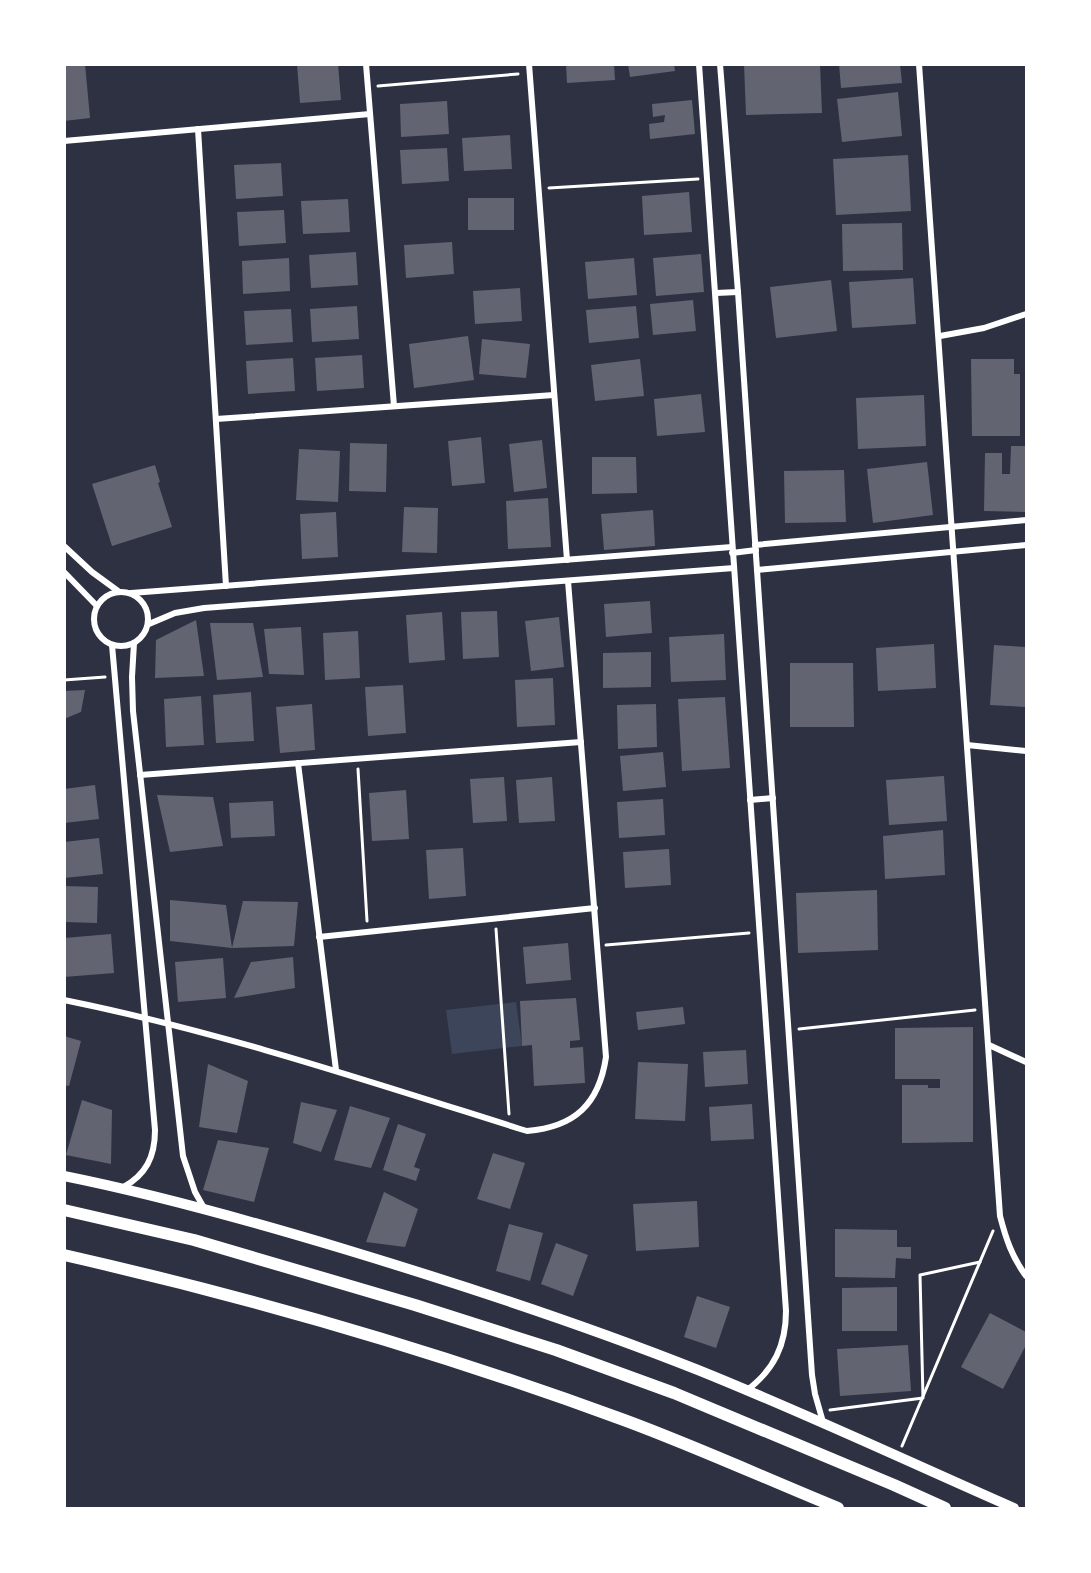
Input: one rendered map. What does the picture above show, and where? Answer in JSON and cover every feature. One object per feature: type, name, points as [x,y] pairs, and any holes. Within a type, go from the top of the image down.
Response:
[{"type":"main road","points":[[64,1210],[214,1246],[415,1305],[556,1350],[674,1394],[883,1480],[945,1509]]},
{"type":"main road","points":[[64,1255],[224,1294],[407,1347],[625,1420],[838,1509]]},
{"type":"street","points":[[366,64],[394,406]]},
{"type":"street","points":[[529,64],[567,560]]},
{"type":"street","points":[[699,64],[786,1327],[778,1356],[770,1370],[747,1390]]},
{"type":"street","points":[[720,64],[738,291],[812,1375],[821,1417]]},
{"type":"street","points":[[919,64],[956,552],[1000,1216],[1007,1243],[1026,1276]]},
{"type":"street","points":[[64,141],[370,114]]},
{"type":"street","points":[[198,129],[226,586]]},
{"type":"street","points":[[716,293],[738,291]]},
{"type":"street","points":[[940,336],[984,328],[1026,314]]},
{"type":"street","points":[[216,419],[554,395]]},
{"type":"street","points":[[64,546],[92,572],[118,591],[131,593],[567,560],[732,550],[1026,520]]},
{"type":"street","points":[[757,570],[1026,545]]},
{"type":"street","points":[[148,624],[176,613],[204,608],[734,568]]},
{"type":"street","points":[[64,572],[97,606]]},
{"type":"street","points":[[64,1000],[145,1017],[336,1070],[527,1131],[548,1130],[583,1111],[595,1095],[603,1077],[606,1057],[568,581]]},
{"type":"street","points":[[118,591],[110,594],[94,612],[95,626],[101,637],[112,645],[134,643],[141,638],[148,624],[149,616],[143,602],[131,593]]},
{"type":"street","points":[[134,643],[132,694],[183,1156],[195,1192],[205,1208]]},
{"type":"street","points":[[112,645],[155,1145],[152,1158],[144,1171],[122,1188]]},
{"type":"street","points":[[140,775],[581,742]]},
{"type":"street","points":[[967,745],[1026,751]]},
{"type":"street","points":[[298,763],[336,1070]]},
{"type":"street","points":[[750,800],[773,798]]},
{"type":"street","points":[[319,937],[595,908]]},
{"type":"street","points":[[988,1045],[1026,1062]]},
{"type":"street","points":[[64,1176],[205,1208],[426,1274],[550,1314],[821,1417],[897,1457],[1014,1509]]},
{"type":"path","points":[[368,87],[530,73]]},
{"type":"path","points":[[538,188],[707,178]]},
{"type":"path","points":[[64,680],[115,677]]},
{"type":"path","points":[[358,759],[367,932]]},
{"type":"path","points":[[495,918],[510,1126]]},
{"type":"path","points":[[598,946],[759,932]]},
{"type":"path","points":[[789,1030],[986,1009]]},
{"type":"path","points":[[897,1457],[1000,1216]]},
{"type":"path","points":[[922,1398],[920,1275],[980,1262]]},
{"type":"path","points":[[821,1417],[922,1398]]},
{"type":"shaded area","points":[[516,1002],[522,1046],[452,1054],[446,1010]]},
{"type":"building","points":[[85,64],[90,118],[64,121],[64,66]]},
{"type":"building","points":[[297,64],[338,64],[341,100],[300,103]]},
{"type":"building","points":[[566,64],[614,64],[615,80],[567,83]]},
{"type":"building","points":[[628,64],[674,64],[675,71],[630,77]]},
{"type":"building","points":[[744,64],[820,64],[822,113],[746,115]]},
{"type":"building","points":[[839,64],[900,64],[902,83],[841,88]]},
{"type":"building","points":[[898,92],[902,136],[842,142],[837,99]]},
{"type":"building","points":[[692,100],[695,134],[650,139],[649,124],[664,122],[665,115],[653,117],[652,104]]},
{"type":"building","points":[[447,101],[449,134],[401,137],[400,104]]},
{"type":"building","points":[[510,135],[512,169],[464,171],[462,138]]},
{"type":"building","points":[[447,148],[449,181],[402,184],[400,150]]},
{"type":"building","points":[[908,155],[911,211],[836,215],[833,159]]},
{"type":"building","points":[[281,163],[283,196],[236,199],[234,165]]},
{"type":"building","points":[[689,192],[692,232],[644,235],[642,196]]},
{"type":"building","points":[[468,198],[514,198],[514,230],[468,230]]},
{"type":"building","points":[[348,199],[350,232],[303,234],[301,201]]},
{"type":"building","points":[[284,210],[286,243],[239,246],[237,212]]},
{"type":"building","points":[[902,223],[903,270],[843,271],[842,224]]},
{"type":"building","points":[[452,242],[454,274],[406,278],[404,245]]},
{"type":"building","points":[[356,252],[358,285],[311,288],[309,255]]},
{"type":"building","points":[[701,254],[704,292],[656,296],[653,258]]},
{"type":"building","points":[[289,258],[290,291],[243,294],[242,261]]},
{"type":"building","points":[[634,258],[637,295],[588,299],[585,262]]},
{"type":"building","points":[[913,278],[916,324],[852,328],[849,282]]},
{"type":"building","points":[[831,280],[837,331],[776,338],[770,287]]},
{"type":"building","points":[[520,288],[522,321],[475,324],[473,291]]},
{"type":"building","points":[[693,300],[696,331],[653,335],[650,304]]},
{"type":"building","points":[[357,306],[359,339],[312,342],[310,309]]},
{"type":"building","points":[[636,306],[639,338],[589,343],[586,310]]},
{"type":"building","points":[[291,309],[293,342],[246,345],[244,311]]},
{"type":"building","points":[[468,336],[474,380],[414,388],[409,344]]},
{"type":"building","points":[[482,339],[530,344],[526,378],[479,374]]},
{"type":"building","points":[[362,355],[364,388],[317,391],[315,358]]},
{"type":"building","points":[[293,358],[295,391],[248,394],[246,361]]},
{"type":"building","points":[[640,359],[644,396],[595,401],[591,365]]},
{"type":"building","points":[[971,359],[1014,359],[1014,374],[1020,374],[1020,436],[972,436]]},
{"type":"building","points":[[701,394],[705,432],[657,436],[654,399]]},
{"type":"building","points":[[924,395],[926,446],[858,449],[856,398]]},
{"type":"building","points":[[481,437],[485,483],[452,486],[448,441]]},
{"type":"building","points":[[542,440],[547,488],[514,492],[509,444]]},
{"type":"building","points":[[350,443],[387,444],[386,492],[349,491]]},
{"type":"building","points":[[1011,446],[1026,446],[1026,512],[984,511],[985,453],[1002,453],[1002,474],[1010,474]]},
{"type":"building","points":[[299,449],[340,451],[338,502],[296,500]]},
{"type":"building","points":[[592,457],[636,457],[637,493],[592,494]]},
{"type":"building","points":[[927,462],[933,515],[873,523],[867,469]]},
{"type":"building","points":[[155,465],[160,482],[158,483],[172,527],[112,546],[92,484]]},
{"type":"building","points":[[844,470],[846,522],[785,523],[784,471]]},
{"type":"building","points":[[548,498],[551,547],[508,549],[506,501]]},
{"type":"building","points":[[404,507],[438,508],[437,553],[402,552]]},
{"type":"building","points":[[653,510],[655,546],[604,550],[601,514]]},
{"type":"building","points":[[336,512],[338,557],[302,559],[300,514]]},
{"type":"building","points":[[650,601],[652,633],[606,637],[604,604]]},
{"type":"building","points":[[497,611],[499,657],[463,659],[461,612]]},
{"type":"building","points":[[442,612],[445,660],[409,663],[406,615]]},
{"type":"building","points":[[559,617],[564,667],[531,671],[525,621]]},
{"type":"building","points":[[196,620],[204,676],[155,678],[156,640]]},
{"type":"building","points":[[210,623],[253,623],[263,677],[217,680]]},
{"type":"building","points":[[301,627],[304,675],[269,674],[264,629]]},
{"type":"building","points":[[358,631],[360,678],[325,680],[323,633]]},
{"type":"building","points":[[724,634],[726,680],[671,682],[669,637]]},
{"type":"building","points":[[934,644],[936,688],[878,691],[876,648]]},
{"type":"building","points":[[994,645],[1026,647],[1026,707],[990,705]]},
{"type":"building","points":[[651,652],[651,687],[603,688],[603,653]]},
{"type":"building","points":[[790,663],[853,663],[854,727],[790,727]]},
{"type":"building","points":[[553,678],[555,725],[517,727],[515,680]]},
{"type":"building","points":[[403,685],[406,733],[368,736],[365,687]]},
{"type":"building","points":[[85,690],[81,712],[64,719],[64,691]]},
{"type":"building","points":[[251,692],[254,741],[216,743],[213,695]]},
{"type":"building","points":[[201,696],[204,745],[166,747],[164,699]]},
{"type":"building","points":[[725,697],[730,768],[682,771],[678,699]]},
{"type":"building","points":[[312,704],[315,750],[280,753],[276,707]]},
{"type":"building","points":[[656,704],[657,747],[618,749],[617,705]]},
{"type":"building","points":[[663,752],[666,787],[623,791],[620,756]]},
{"type":"building","points":[[944,776],[947,821],[889,825],[886,780]]},
{"type":"building","points":[[504,777],[507,821],[473,823],[470,779]]},
{"type":"building","points":[[552,777],[555,821],[519,823],[516,780]]},
{"type":"building","points":[[95,785],[99,819],[64,823],[64,789]]},
{"type":"building","points":[[406,790],[409,839],[372,841],[369,793]]},
{"type":"building","points":[[157,795],[213,797],[223,846],[170,852]]},
{"type":"building","points":[[663,799],[665,835],[619,838],[617,802]]},
{"type":"building","points":[[273,801],[275,836],[231,838],[229,803]]},
{"type":"building","points":[[943,830],[945,875],[885,879],[883,836]]},
{"type":"building","points":[[99,838],[103,874],[64,878],[64,842]]},
{"type":"building","points":[[463,848],[466,896],[429,899],[426,850]]},
{"type":"building","points":[[669,849],[671,885],[625,888],[623,852]]},
{"type":"building","points":[[64,886],[98,887],[97,923],[64,922]]},
{"type":"building","points":[[877,890],[878,950],[798,953],[796,893]]},
{"type":"building","points":[[170,900],[226,905],[232,948],[170,941]]},
{"type":"building","points":[[243,901],[298,902],[294,946],[232,948]]},
{"type":"building","points":[[111,934],[114,973],[64,977],[64,938]]},
{"type":"building","points":[[568,943],[571,980],[526,984],[523,947]]},
{"type":"building","points":[[293,957],[295,988],[234,998],[251,962]]},
{"type":"building","points":[[223,958],[226,998],[178,1002],[175,962]]},
{"type":"building","points":[[576,998],[580,1040],[570,1041],[570,1048],[583,1047],[585,1083],[534,1086],[532,1045],[522,1046],[520,1001]]},
{"type":"building","points":[[683,1007],[685,1024],[638,1030],[636,1012]]},
{"type":"building","points":[[973,1027],[973,1142],[902,1143],[902,1085],[928,1085],[928,1088],[940,1088],[940,1079],[895,1079],[895,1028]]},
{"type":"building","points":[[64,1036],[81,1041],[69,1086],[64,1085]]},
{"type":"building","points":[[746,1050],[748,1084],[705,1087],[703,1052]]},
{"type":"building","points":[[638,1062],[688,1064],[685,1121],[635,1119]]},
{"type":"building","points":[[208,1064],[248,1081],[237,1133],[199,1127]]},
{"type":"building","points":[[82,1100],[112,1110],[111,1164],[66,1155]]},
{"type":"building","points":[[301,1102],[337,1110],[321,1152],[293,1143]]},
{"type":"building","points":[[752,1104],[754,1139],[711,1141],[709,1107]]},
{"type":"building","points":[[350,1106],[390,1118],[371,1168],[334,1160]]},
{"type":"building","points":[[398,1124],[426,1134],[414,1167],[420,1169],[416,1181],[383,1170]]},
{"type":"building","points":[[218,1140],[269,1148],[254,1202],[203,1190]]},
{"type":"building","points":[[493,1153],[525,1163],[510,1209],[477,1199]]},
{"type":"building","points":[[384,1192],[418,1209],[405,1247],[366,1242]]},
{"type":"building","points":[[697,1201],[699,1247],[636,1251],[633,1204]]},
{"type":"building","points":[[509,1224],[543,1233],[530,1281],[496,1271]]},
{"type":"building","points":[[835,1229],[897,1230],[897,1247],[911,1247],[911,1259],[896,1258],[895,1278],[835,1277]]},
{"type":"building","points":[[556,1243],[588,1255],[573,1296],[541,1284]]},
{"type":"building","points":[[897,1287],[897,1331],[842,1331],[842,1288]]},
{"type":"building","points":[[697,1296],[730,1307],[716,1348],[684,1337]]},
{"type":"building","points":[[990,1313],[1026,1332],[1026,1345],[1003,1389],[961,1367]]},
{"type":"building","points":[[908,1345],[911,1391],[840,1396],[837,1349]]}]
